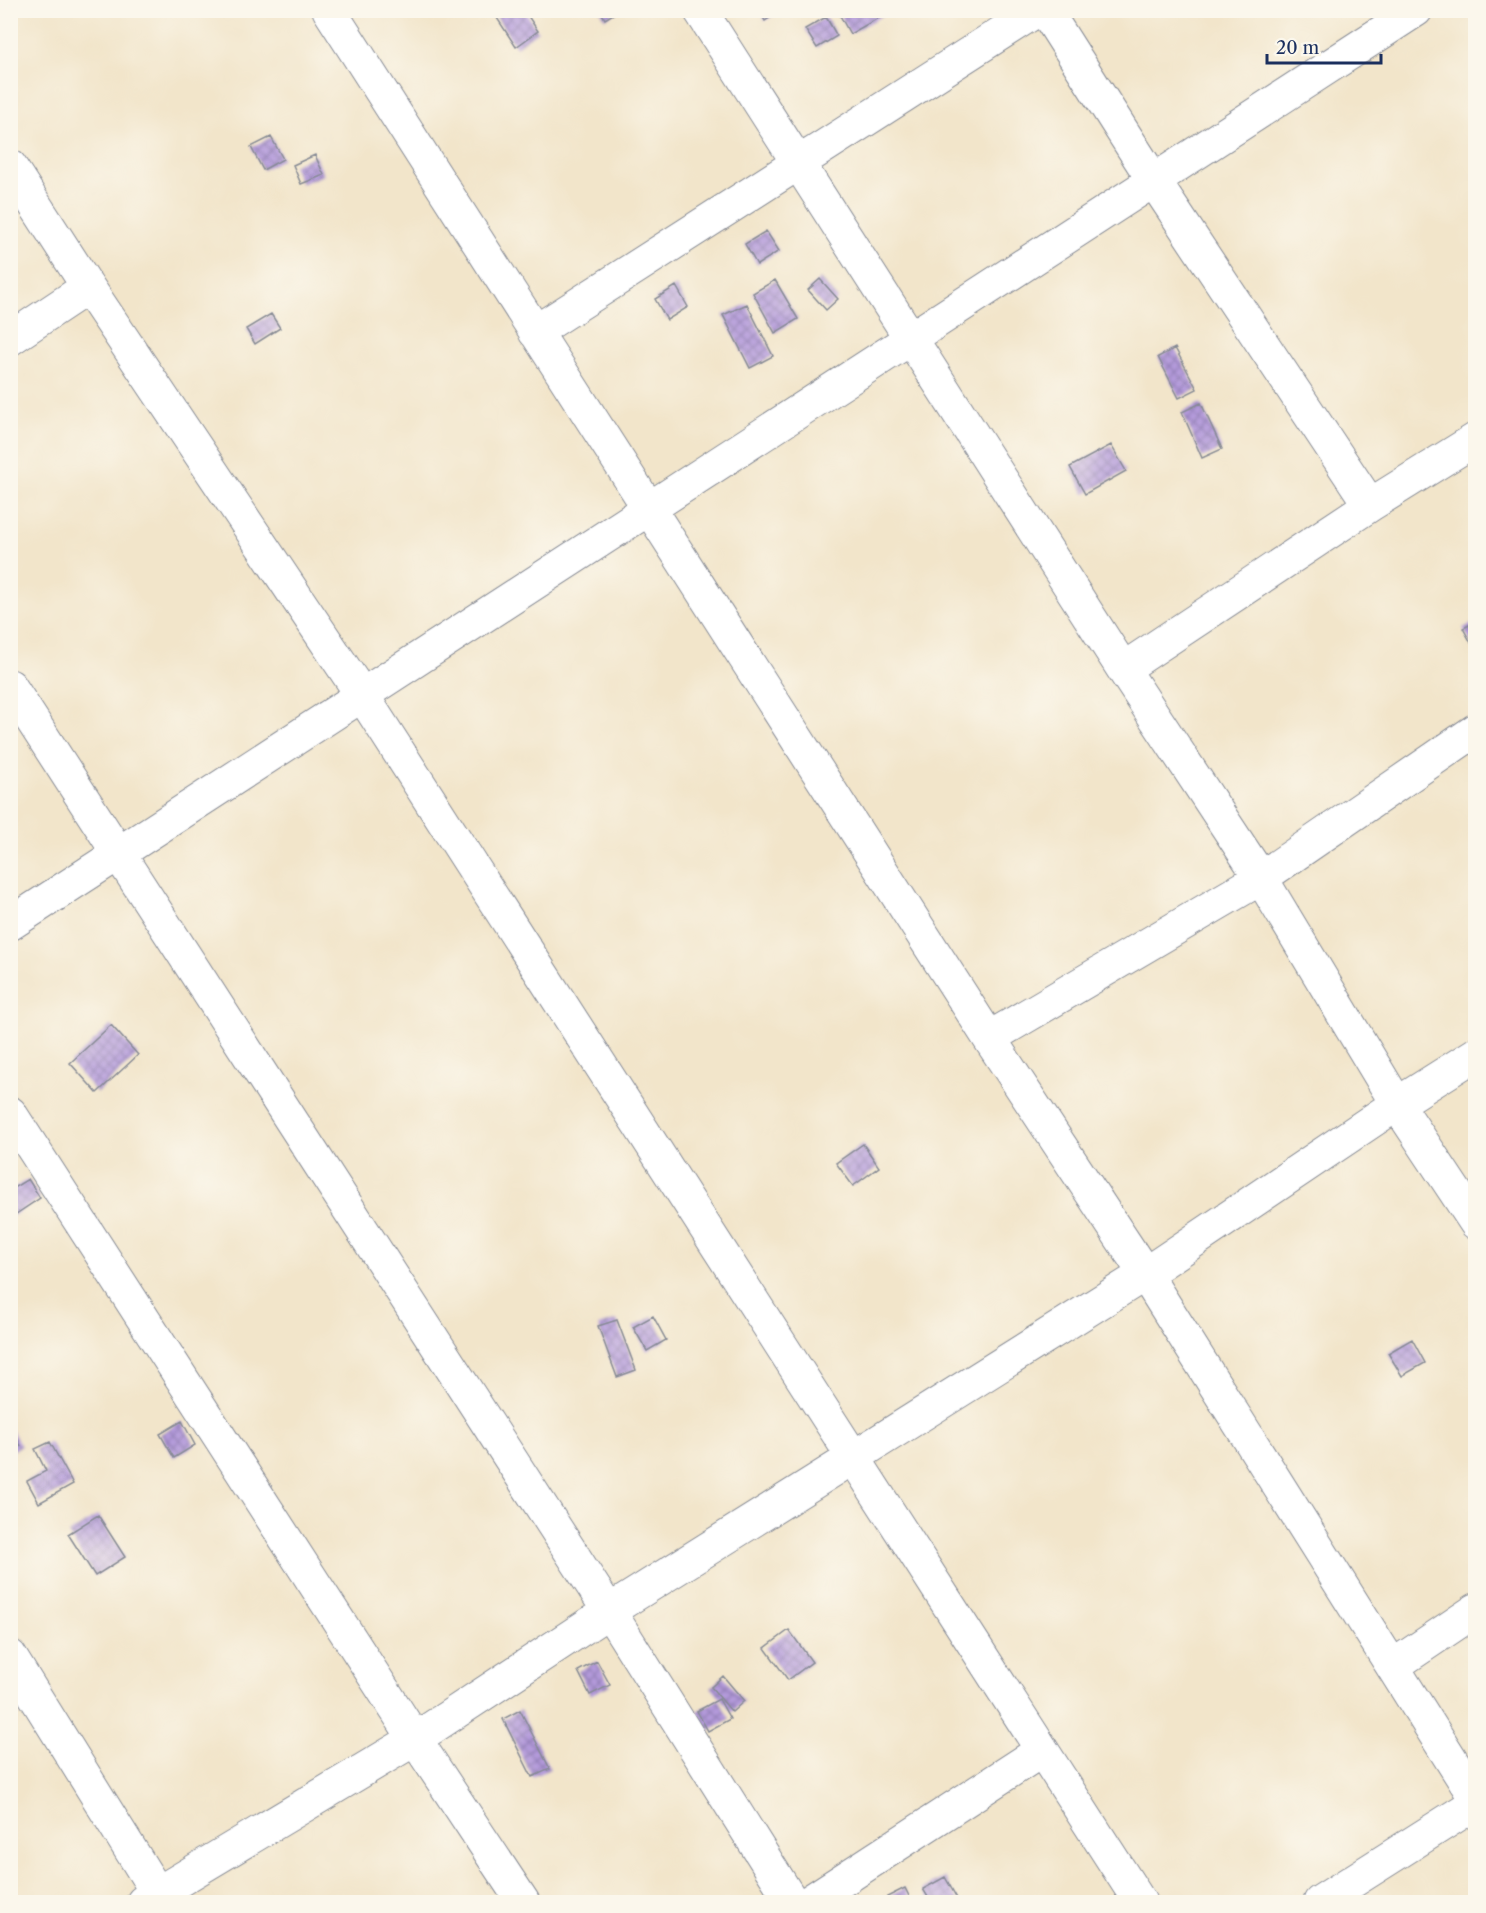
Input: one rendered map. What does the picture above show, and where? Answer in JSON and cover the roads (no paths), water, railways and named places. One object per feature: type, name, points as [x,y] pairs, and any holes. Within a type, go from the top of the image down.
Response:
[{"type":"street","points":[[329,10],[989,1038],[1145,1274],[1476,1799]]},
{"type":"street","points":[[700,10],[1123,669],[1261,878],[1397,1104],[1476,1223]]},
{"type":"street","points":[[535,332],[1037,10]]},
{"type":"street","points":[[1045,10],[1154,181],[1370,505]]},
{"type":"street","points":[[10,924],[1416,10]]},
{"type":"street","points":[[10,166],[88,288],[362,695],[1140,1902]]},
{"type":"street","points":[[10,339],[88,288]]},
{"type":"street","points":[[1123,669],[1370,505],[1476,439]]},
{"type":"street","points":[[10,686],[609,1611],[792,1902]]},
{"type":"street","points":[[989,1038],[1261,878],[1476,730]]},
{"type":"street","points":[[10,1656],[154,1900],[415,1739],[609,1611],[1145,1274],[1397,1104],[1476,1054]]},
{"type":"street","points":[[10,1113],[523,1902]]},
{"type":"street","points":[[1393,1666],[1476,1610]]},
{"type":"street","points":[[809,1902],[1041,1750]]},
{"type":"street","points":[[1320,1902],[1476,1803]]}]
